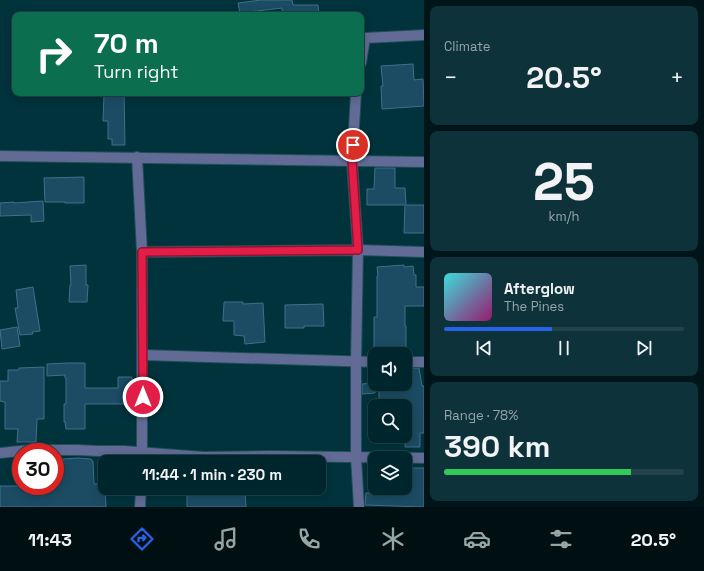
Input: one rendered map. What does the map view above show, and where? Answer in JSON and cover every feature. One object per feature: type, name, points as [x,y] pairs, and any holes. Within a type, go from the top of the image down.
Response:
[{"type":"street","points":[[364,44],[365,38],[424,35]]},
{"type":"street","points":[[356,96],[352,160],[358,250],[356,457],[359,507]]},
{"type":"street","points":[[0,156],[424,162]]},
{"type":"street","points":[[137,158],[142,252],[143,455]]},
{"type":"street","points":[[142,252],[358,250],[424,252]]},
{"type":"street","points":[[143,355],[368,362]]},
{"type":"street","points":[[412,362],[424,362]]},
{"type":"street","points":[[0,453],[36,450],[124,451],[137,455]]},
{"type":"street","points":[[326,457],[424,458]]},
{"type":"street","points":[[140,507],[141,495]]},
{"type":"building","points":[[261,0],[292,0],[293,5],[318,5],[319,12],[282,12],[282,8],[240,12],[238,3]]},
{"type":"building","points":[[413,64],[414,80],[423,79],[424,106],[382,109],[381,86],[383,86],[381,66]]},
{"type":"building","points":[[104,96],[124,96],[125,145],[112,145],[112,139],[108,139],[108,121],[103,121]]},
{"type":"building","points":[[375,168],[395,168],[395,188],[405,188],[406,205],[424,205],[424,233],[404,233],[405,205],[367,205],[367,189],[374,189]]},
{"type":"building","points":[[84,177],[84,203],[45,202],[44,178]]},
{"type":"building","points":[[43,201],[44,221],[31,222],[31,215],[0,216],[0,203]]},
{"type":"building","points":[[86,265],[86,285],[88,285],[87,302],[69,302],[71,285],[70,266]]},
{"type":"building","points":[[404,265],[404,267],[413,266],[414,275],[416,275],[416,287],[424,287],[424,306],[405,306],[406,347],[374,347],[374,317],[377,317],[377,267]]},
{"type":"building","points":[[33,287],[40,331],[32,332],[33,334],[20,335],[15,308],[18,308],[16,290]]},
{"type":"building","points":[[224,302],[243,302],[243,304],[263,303],[265,342],[245,344],[244,336],[234,335],[234,321],[223,321]]},
{"type":"building","points":[[323,304],[324,326],[285,328],[285,305]]},
{"type":"building","points":[[17,327],[20,346],[2,349],[0,330]]},
{"type":"building","points":[[85,363],[85,388],[118,388],[118,377],[132,377],[132,397],[125,397],[125,404],[85,404],[85,429],[66,429],[64,422],[64,404],[66,404],[66,378],[65,375],[47,376],[47,364]]},
{"type":"building","points":[[44,367],[44,419],[37,419],[36,442],[17,442],[18,429],[5,429],[5,402],[0,401],[0,381],[8,381],[8,370]]},
{"type":"building","points":[[412,368],[419,368],[422,386],[424,386],[424,433],[420,433],[420,447],[405,447],[405,443],[412,443],[412,399],[379,399],[379,391],[412,391]]},
{"type":"building","points":[[362,384],[368,384],[368,391],[375,391],[375,393],[362,394]]},
{"type":"building","points":[[78,458],[91,459],[93,461],[94,484],[98,484],[98,495],[106,495],[106,507],[0,507],[0,486],[12,486],[12,495],[64,495],[64,459]]},
{"type":"building","points":[[412,468],[424,468],[424,507],[365,505],[366,493],[368,493],[368,495],[412,495]]},
{"type":"building","points":[[187,495],[245,495],[246,507],[187,507]]},
{"type":"route","points":[[143,397],[142,252],[358,250],[352,160],[353,145]]}]
